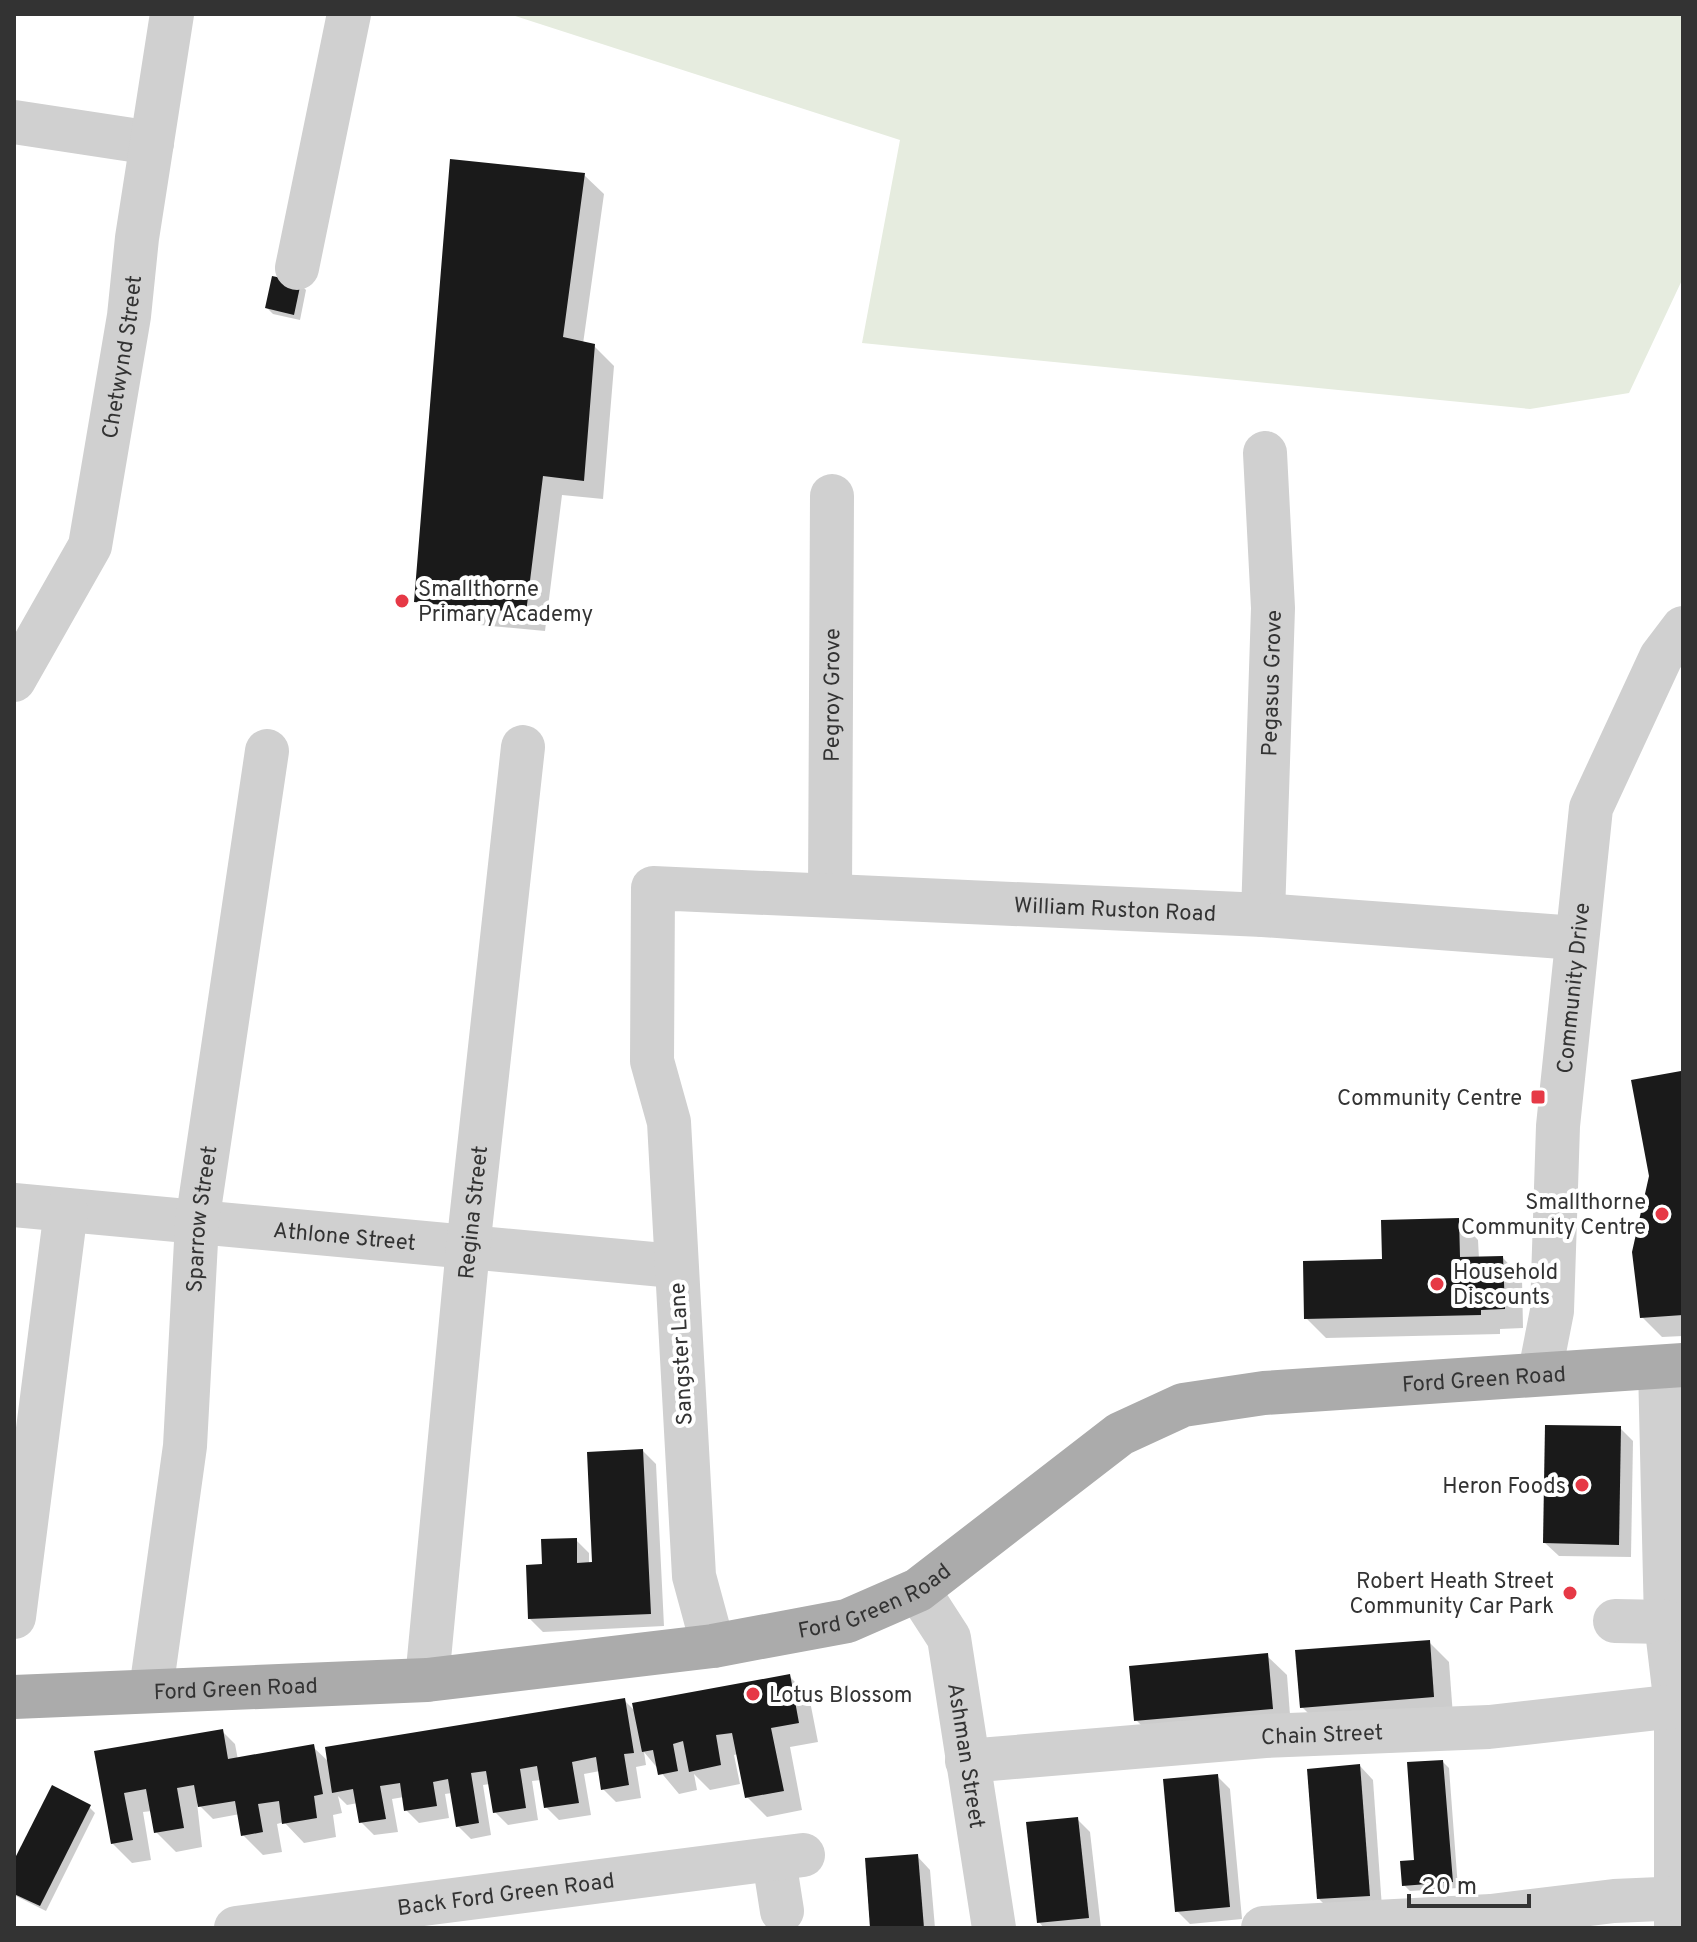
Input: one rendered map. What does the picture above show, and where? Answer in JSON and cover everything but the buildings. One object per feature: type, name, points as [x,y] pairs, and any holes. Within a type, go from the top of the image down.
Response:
[{"type":"main road","name":"Ford Green Road","points":[[14,1697],[427,1680],[713,1646],[847,1621],[918,1590],[1120,1434],[1183,1405],[1264,1393],[1540,1372],[1672,1366]]},
{"type":"street","name":"Chetwynd Street","points":[[14,680],[90,546],[129,316],[172,14]]},
{"type":"street","points":[[297,268],[349,14]]},
{"type":"street","points":[[14,122],[152,143]]},
{"type":"street","name":"Pegasus Grove","points":[[1263,915],[1273,608],[1265,453]]},
{"type":"street","name":"Pegroy Grove","points":[[830,895],[832,496]]},
{"type":"street","name":"Community Drive","points":[[1540,1372],[1552,1311],[1541,1126],[1576,938],[1591,808],[1661,657],[1683,628]]},
{"type":"street","name":"Regina Street","points":[[427,1680],[468,1248],[523,747]]},
{"type":"street","name":"Sparrow Street","points":[[151,1690],[185,1446],[197,1223],[267,751]]},
{"type":"street","name":"William Ruston Road","points":[[653,888],[1263,915],[1576,938]]},
{"type":"street","name":"Sangster Lane","points":[[653,888],[652,1061],[669,1122],[674,1266],[694,1576],[713,1646]]},
{"type":"street","name":"Athlone Street","points":[[14,1205],[674,1266]]},
{"type":"street","points":[[14,1617],[66,1210]]},
{"type":"street","points":[[1263,1928],[1492,1922],[1614,1901],[1678,1908],[1676,1706],[1666,1622],[1674,1545],[1672,1366]]},
{"type":"street","name":"Ashman Street","points":[[918,1590],[949,1638],[994,1928]]},
{"type":"street","points":[[1615,1621],[1666,1622]]},
{"type":"street","name":"Chain Street","points":[[967,1761],[1265,1736],[1489,1727],[1676,1706]]},
{"type":"street","name":"Back Ford Green Road","points":[[236,1928],[788,1857],[782,1911]]},
{"type":"shaded area","points":[[509,14],[1683,14],[1683,278],[1629,393],[1530,409],[862,343],[900,140]]},
{"type":"place","name":"Smallthorne Primary Academy","points":[[402,601]]},
{"type":"place","name":"Community Centre","points":[[1538,1097]]},
{"type":"place","name":"Smallthorne Community Centre","points":[[1662,1214]]},
{"type":"place","name":"Household Discounts","points":[[1437,1284]]},
{"type":"place","name":"Heron Foods","points":[[1582,1485]]},
{"type":"place","name":"Robert Heath Street Community Car Park","points":[[1570,1593]]},
{"type":"place","name":"Lotus Blossom","points":[[753,1694]]}]
